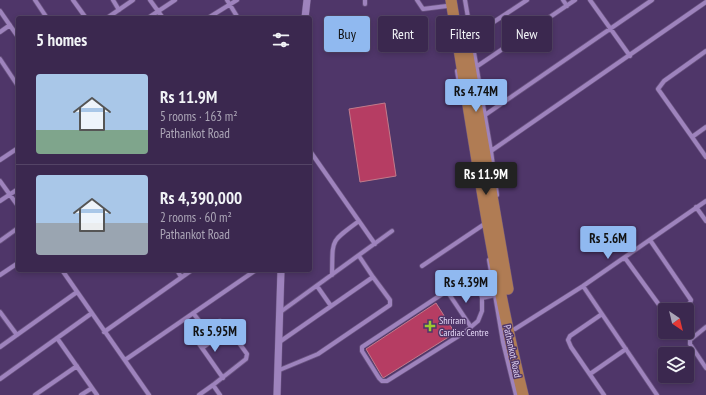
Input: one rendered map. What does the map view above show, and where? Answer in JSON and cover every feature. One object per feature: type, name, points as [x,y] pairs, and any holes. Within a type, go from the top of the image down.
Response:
[{"type":"highway","points":[[459,0],[515,329],[530,395]]},
{"type":"highway","name":"Pathankot Road","points":[[449,3],[512,352],[523,395]]},
{"type":"street","points":[[35,0],[46,16]]},
{"type":"street","points":[[73,0],[85,16]]},
{"type":"street","points":[[113,0],[119,10]]},
{"type":"street","points":[[110,16],[133,0]]},
{"type":"street","points":[[150,0],[163,16]]},
{"type":"street","points":[[151,16],[175,0]]},
{"type":"street","points":[[211,16],[229,2],[237,0]]},
{"type":"street","points":[[305,16],[307,0]]},
{"type":"street","points":[[417,0],[423,9],[449,3]]},
{"type":"street","points":[[446,0],[449,3],[495,295],[507,358],[516,395]]},
{"type":"street","points":[[465,0],[468,16]]},
{"type":"street","points":[[494,22],[526,0]]},
{"type":"street","points":[[563,0],[567,6]]},
{"type":"street","points":[[476,67],[575,0]]},
{"type":"street","points":[[590,0],[630,56]]},
{"type":"street","points":[[485,115],[611,29],[645,2],[652,0]]},
{"type":"street","points":[[229,2],[237,16]]},
{"type":"street","points":[[491,151],[706,2]]},
{"type":"street","points":[[0,12],[16,34]]},
{"type":"street","points":[[0,32],[10,25]]},
{"type":"street","points":[[706,51],[664,80],[658,88],[706,157]]},
{"type":"street","points":[[474,52],[496,185],[497,225]]},
{"type":"street","points":[[0,59],[16,83]]},
{"type":"street","points":[[692,137],[706,127]]},
{"type":"street","points":[[0,160],[16,149]]},
{"type":"street","points":[[312,154],[375,244]]},
{"type":"street","points":[[0,181],[16,203]]},
{"type":"street","points":[[0,201],[16,190]]},
{"type":"street","points":[[515,329],[625,258],[706,201]]},
{"type":"street","points":[[696,207],[706,221]]},
{"type":"street","points":[[332,275],[333,242],[337,237],[359,221]]},
{"type":"street","points":[[422,266],[483,225]]},
{"type":"street","points":[[0,241],[16,229]]},
{"type":"street","points":[[278,314],[392,231]]},
{"type":"street","points":[[650,240],[690,300],[690,303]]},
{"type":"street","points":[[277,371],[314,356],[390,305],[390,300],[359,256]]},
{"type":"street","points":[[625,258],[658,303]]},
{"type":"street","points":[[0,275],[16,264]]},
{"type":"street","points":[[63,272],[149,395]]},
{"type":"street","points":[[178,272],[182,278]]},
{"type":"street","points":[[104,332],[190,272]]},
{"type":"street","points":[[125,360],[253,272]]},
{"type":"street","points":[[277,395],[278,314],[281,272]]},
{"type":"street","points":[[278,343],[373,277]]},
{"type":"street","points":[[471,278],[478,282],[482,298],[482,310],[478,321],[471,327],[386,381],[382,381],[362,351],[362,347],[447,291],[465,279],[471,278]]},
{"type":"street","points":[[317,286],[331,306]]},
{"type":"street","points":[[583,286],[657,395]]},
{"type":"street","points":[[447,291],[471,327]]},
{"type":"street","points":[[0,347],[77,292]]},
{"type":"street","points":[[482,298],[495,295]]},
{"type":"street","points":[[0,312],[17,335]]},
{"type":"street","points":[[193,313],[204,327]]},
{"type":"street","points":[[0,379],[92,314]]},
{"type":"street","points":[[602,314],[570,336],[568,340],[571,347],[604,395]]},
{"type":"street","points":[[199,395],[223,378],[248,356],[229,329],[220,321],[204,327],[195,336],[223,378]]},
{"type":"street","points":[[706,327],[690,340],[690,344],[706,368]]},
{"type":"street","points":[[202,348],[229,329]]},
{"type":"street","points":[[57,338],[97,395]]},
{"type":"street","points":[[590,374],[626,349]]},
{"type":"street","points":[[35,395],[77,366]]},
{"type":"street","points":[[213,385],[220,395]]},
{"type":"street","points":[[81,395],[92,388]]},
{"type":"building","points":[[385,103],[396,176],[360,182],[349,109]]},
{"type":"building","points":[[436,303],[455,333],[383,378],[366,349]]},
{"type":"place","name":"Shriram Cardiac Centre","points":[[430,326]]}]
